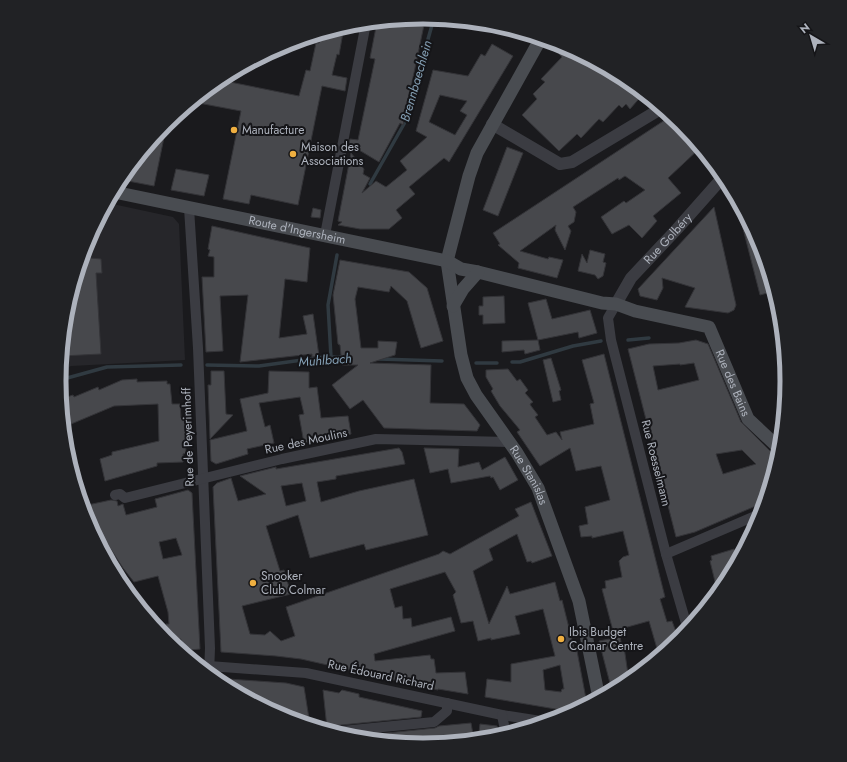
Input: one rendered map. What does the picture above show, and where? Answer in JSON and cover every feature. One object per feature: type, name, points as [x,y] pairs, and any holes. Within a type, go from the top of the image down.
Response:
[{"type":"main road","points":[[447,261],[469,176],[477,153],[538,43]]},
{"type":"main road","name":"Route d'Ingersheim","points":[[120,193],[447,261],[461,269],[602,303],[616,304],[635,311],[709,327]]},
{"type":"main road","name":"Rue Stanislas","points":[[447,261],[461,355],[467,378],[476,395],[509,442],[538,488],[554,528],[579,601],[598,692]]},
{"type":"main road","points":[[453,306],[463,289],[478,272]]},
{"type":"main road","name":"Rue des Bains","points":[[709,327],[748,420],[775,444]]},
{"type":"street","points":[[325,235],[365,29]]},
{"type":"street","points":[[492,124],[560,164],[572,162],[657,111]]},
{"type":"street","name":"Rue Golbéry","points":[[616,304],[630,278],[677,229],[719,182]]},
{"type":"street","name":"Rue de Peyerimhoff","points":[[189,208],[198,348],[210,648],[209,666]]},
{"type":"street","name":"Rue Roesselmann","points":[[616,304],[608,318],[609,329],[666,554],[686,623]]},
{"type":"street","name":"Rue des Moulins","points":[[115,495],[120,494],[126,498],[202,478],[376,439],[509,442]]},
{"type":"street","points":[[666,554],[754,517]]},
{"type":"street","name":"Rue Édouard Richard","points":[[214,670],[306,673],[502,715],[535,720]]},
{"type":"street","points":[[350,730],[434,722],[447,711],[447,703]]},
{"type":"street","points":[[502,715],[505,728]]},
{"type":"shaded area","points":[[113,204],[173,217],[179,224],[185,360],[71,366],[67,368],[73,311],[85,266],[103,223]]},
{"type":"building","points":[[424,25],[403,125],[400,123],[379,162],[349,144],[350,139],[358,140],[375,59],[370,58],[376,27]]},
{"type":"building","name":"Maison des Associations","points":[[343,33],[339,55],[337,54],[332,75],[347,78],[345,91],[322,86],[298,205],[251,195],[249,204],[223,199],[241,111],[200,103],[229,82],[299,96],[306,70],[310,71],[316,43],[319,43],[320,39]]},
{"type":"building","points":[[492,44],[513,56],[449,162],[444,158],[409,187],[415,194],[396,210],[402,218],[389,229],[360,229],[338,225],[342,222],[338,221],[351,153],[364,169],[363,174],[370,178],[362,193],[376,181],[386,187],[407,170],[400,161],[427,137],[416,131],[433,70],[468,76],[481,54],[485,56]],"holes":[[[440,95],[467,101],[460,111],[467,115],[455,135],[429,122]]]},
{"type":"building","points":[[562,52],[602,72],[640,97],[630,109],[626,104],[622,108],[619,105],[603,122],[599,119],[581,138],[577,134],[559,151],[522,115],[537,99],[533,94],[545,82],[541,79],[562,57],[559,54]]},
{"type":"building","points":[[666,119],[696,151],[668,178],[681,193],[653,216],[657,221],[642,238],[629,225],[612,234],[601,217],[624,201],[626,203],[645,190],[625,176],[619,180],[618,178],[573,207],[576,212],[574,222],[568,226],[571,231],[565,250],[555,230],[556,225],[520,251],[548,259],[549,257],[563,260],[557,278],[518,268],[519,263],[498,245],[500,244],[493,233]]},
{"type":"building","points":[[164,136],[154,186],[128,181],[140,164]]},
{"type":"building","points":[[507,147],[523,153],[498,216],[483,210]]},
{"type":"building","points":[[176,169],[209,175],[204,196],[171,190]]},
{"type":"building","points":[[714,207],[736,305],[734,310],[728,313],[685,307],[695,288],[662,278],[663,288],[657,300],[640,296],[638,289]]},
{"type":"building","points":[[313,208],[321,210],[320,218],[311,217]]},
{"type":"building","points":[[739,215],[762,266],[769,293],[760,295]]},
{"type":"building","points":[[212,226],[310,248],[307,282],[285,279],[279,338],[307,334],[303,316],[313,314],[319,356],[312,357],[312,354],[240,362],[248,295],[220,296],[223,351],[206,352],[202,277],[214,277],[214,257],[208,256]]},
{"type":"building","points":[[590,250],[605,254],[603,262],[606,263],[603,276],[598,279],[595,275],[578,271],[582,254],[587,263]]},
{"type":"building","points":[[90,254],[90,258],[101,259],[102,273],[96,273],[101,354],[67,356],[73,311],[85,266]]},
{"type":"building","points":[[340,260],[409,272],[427,288],[443,341],[421,348],[407,301],[391,286],[389,292],[358,287],[355,299],[361,348],[378,348],[378,341],[397,342],[395,355],[370,363],[431,365],[430,403],[464,404],[480,425],[477,431],[384,428],[363,400],[350,409],[332,385],[358,365],[342,365],[340,345],[338,344],[333,295]]},
{"type":"building","points":[[504,296],[505,323],[483,324],[483,315],[479,315],[479,306],[483,306],[483,297]]},
{"type":"building","points":[[546,299],[552,319],[590,310],[597,333],[579,338],[578,332],[538,340],[528,303]]},
{"type":"building","points":[[538,340],[540,350],[525,354],[524,350],[502,352],[502,341]]},
{"type":"building","points":[[696,340],[708,344],[741,422],[773,454],[758,505],[695,532],[676,537],[628,349],[649,344],[679,343]],"holes":[[[694,363],[699,380],[658,390],[653,366]],[[742,450],[756,464],[723,474],[716,454]]]},
{"type":"building","points":[[604,354],[665,597],[660,599],[667,622],[672,621],[676,633],[657,650],[649,621],[613,631],[602,589],[606,588],[605,581],[622,577],[619,561],[623,557],[629,555],[623,531],[592,538],[592,536],[581,537],[579,526],[588,524],[585,507],[610,500],[601,466],[576,471],[570,448],[540,466],[517,432],[520,430],[500,406],[491,391],[493,389],[486,377],[486,370],[508,369],[517,381],[520,379],[528,390],[525,393],[533,402],[530,404],[538,415],[535,417],[547,435],[556,432],[562,440],[560,432],[594,424],[590,404],[594,403],[582,360]]},
{"type":"building","points":[[551,358],[561,390],[559,391],[561,400],[553,402],[543,360]]},
{"type":"building","points":[[211,371],[224,371],[226,414],[233,415],[210,439],[208,385],[211,385]]},
{"type":"building","points":[[269,371],[309,372],[309,388],[317,387],[321,418],[348,416],[351,434],[304,443],[299,415],[304,414],[300,397],[259,403],[265,427],[270,425],[274,443],[247,449],[248,454],[216,464],[211,461],[210,440],[247,431],[240,399],[268,393]]},
{"type":"building","points":[[137,379],[137,382],[167,381],[167,384],[170,384],[172,404],[180,404],[181,418],[185,417],[186,453],[183,454],[183,462],[157,463],[157,466],[105,481],[100,459],[112,455],[112,452],[159,441],[158,404],[114,406],[70,425],[67,397],[73,395],[74,397],[98,387],[99,390],[122,380]]},
{"type":"building","points":[[399,448],[402,452],[405,464],[336,476],[336,479],[317,482],[321,502],[359,491],[414,479],[428,535],[366,550],[364,544],[310,558],[298,515],[266,526],[280,571],[284,570],[291,594],[242,606],[250,634],[265,635],[270,631],[281,641],[295,636],[286,607],[439,554],[443,551],[450,554],[519,516],[515,509],[531,502],[552,556],[532,563],[531,561],[527,562],[517,534],[489,549],[493,560],[473,571],[489,624],[507,586],[510,594],[555,582],[560,601],[562,600],[575,652],[577,651],[586,698],[562,710],[485,697],[487,679],[511,682],[511,664],[555,656],[543,609],[515,616],[520,634],[478,641],[473,621],[461,623],[453,595],[456,592],[445,572],[390,589],[395,608],[402,606],[403,619],[411,618],[412,627],[451,617],[455,631],[374,654],[375,661],[430,655],[431,659],[434,659],[436,673],[465,672],[468,694],[438,690],[301,659],[221,652],[213,487],[217,483],[231,478],[238,501],[266,494],[240,476],[276,467],[276,469]],"holes":[[[302,483],[306,501],[286,506],[281,486]],[[560,665],[564,689],[562,689],[561,692],[545,690],[543,670]]]},
{"type":"building","points":[[424,448],[459,449],[458,467],[479,462],[482,470],[505,457],[518,480],[500,490],[493,477],[491,478],[490,476],[451,483],[448,469],[430,473]]},
{"type":"building","points":[[188,490],[192,493],[200,649],[190,650],[190,648],[187,648],[181,642],[181,639],[177,639],[167,628],[166,624],[169,624],[168,612],[158,576],[134,582],[100,533],[89,505],[111,500],[117,501],[118,506],[123,504],[126,515],[157,507],[155,499]],"holes":[[[176,538],[182,555],[163,559],[159,542]]]},
{"type":"building","points":[[734,549],[736,554],[716,585],[710,561],[712,560],[711,556]]},
{"type":"building","points":[[620,637],[622,647],[624,647],[628,674],[610,685],[599,641]]},
{"type":"building","points":[[226,679],[286,683],[304,687],[309,719],[266,701]]},
{"type":"building","points":[[323,690],[339,693],[342,690],[359,694],[359,697],[422,711],[421,717],[331,726],[327,725]]},
{"type":"building","points":[[471,723],[473,734],[424,738],[374,734],[435,728],[439,726]]},
{"type":"building","points":[[480,724],[497,726],[498,730],[479,733]]},
{"type":"waterway","name":"Brennbaechlein","points":[[370,184],[404,124],[432,24]]},
{"type":"waterway","name":"Brennbaechlein","points":[[331,357],[328,305],[337,255]]},
{"type":"waterway","name":"Muhlbach","points":[[628,340],[649,338]]},
{"type":"waterway","name":"Muhlbach","points":[[512,362],[520,362],[573,346],[601,341]]},
{"type":"waterway","name":"Muhlbach","points":[[207,365],[259,366],[324,357],[345,357]]},
{"type":"waterway","name":"Muhlbach","points":[[379,359],[442,361]]},
{"type":"waterway","name":"Muhlbach","points":[[476,363],[497,363]]},
{"type":"waterway","name":"Muhlbach","points":[[66,378],[107,367],[181,365]]},
{"type":"place","name":"Manufacture","points":[[234,130]]},
{"type":"place","name":"Maison des Associations","points":[[293,154]]},
{"type":"place","name":"Snooker Club Colmar","points":[[253,583]]},
{"type":"place","name":"Ibis Budget Colmar Centre","points":[[561,639]]}]
